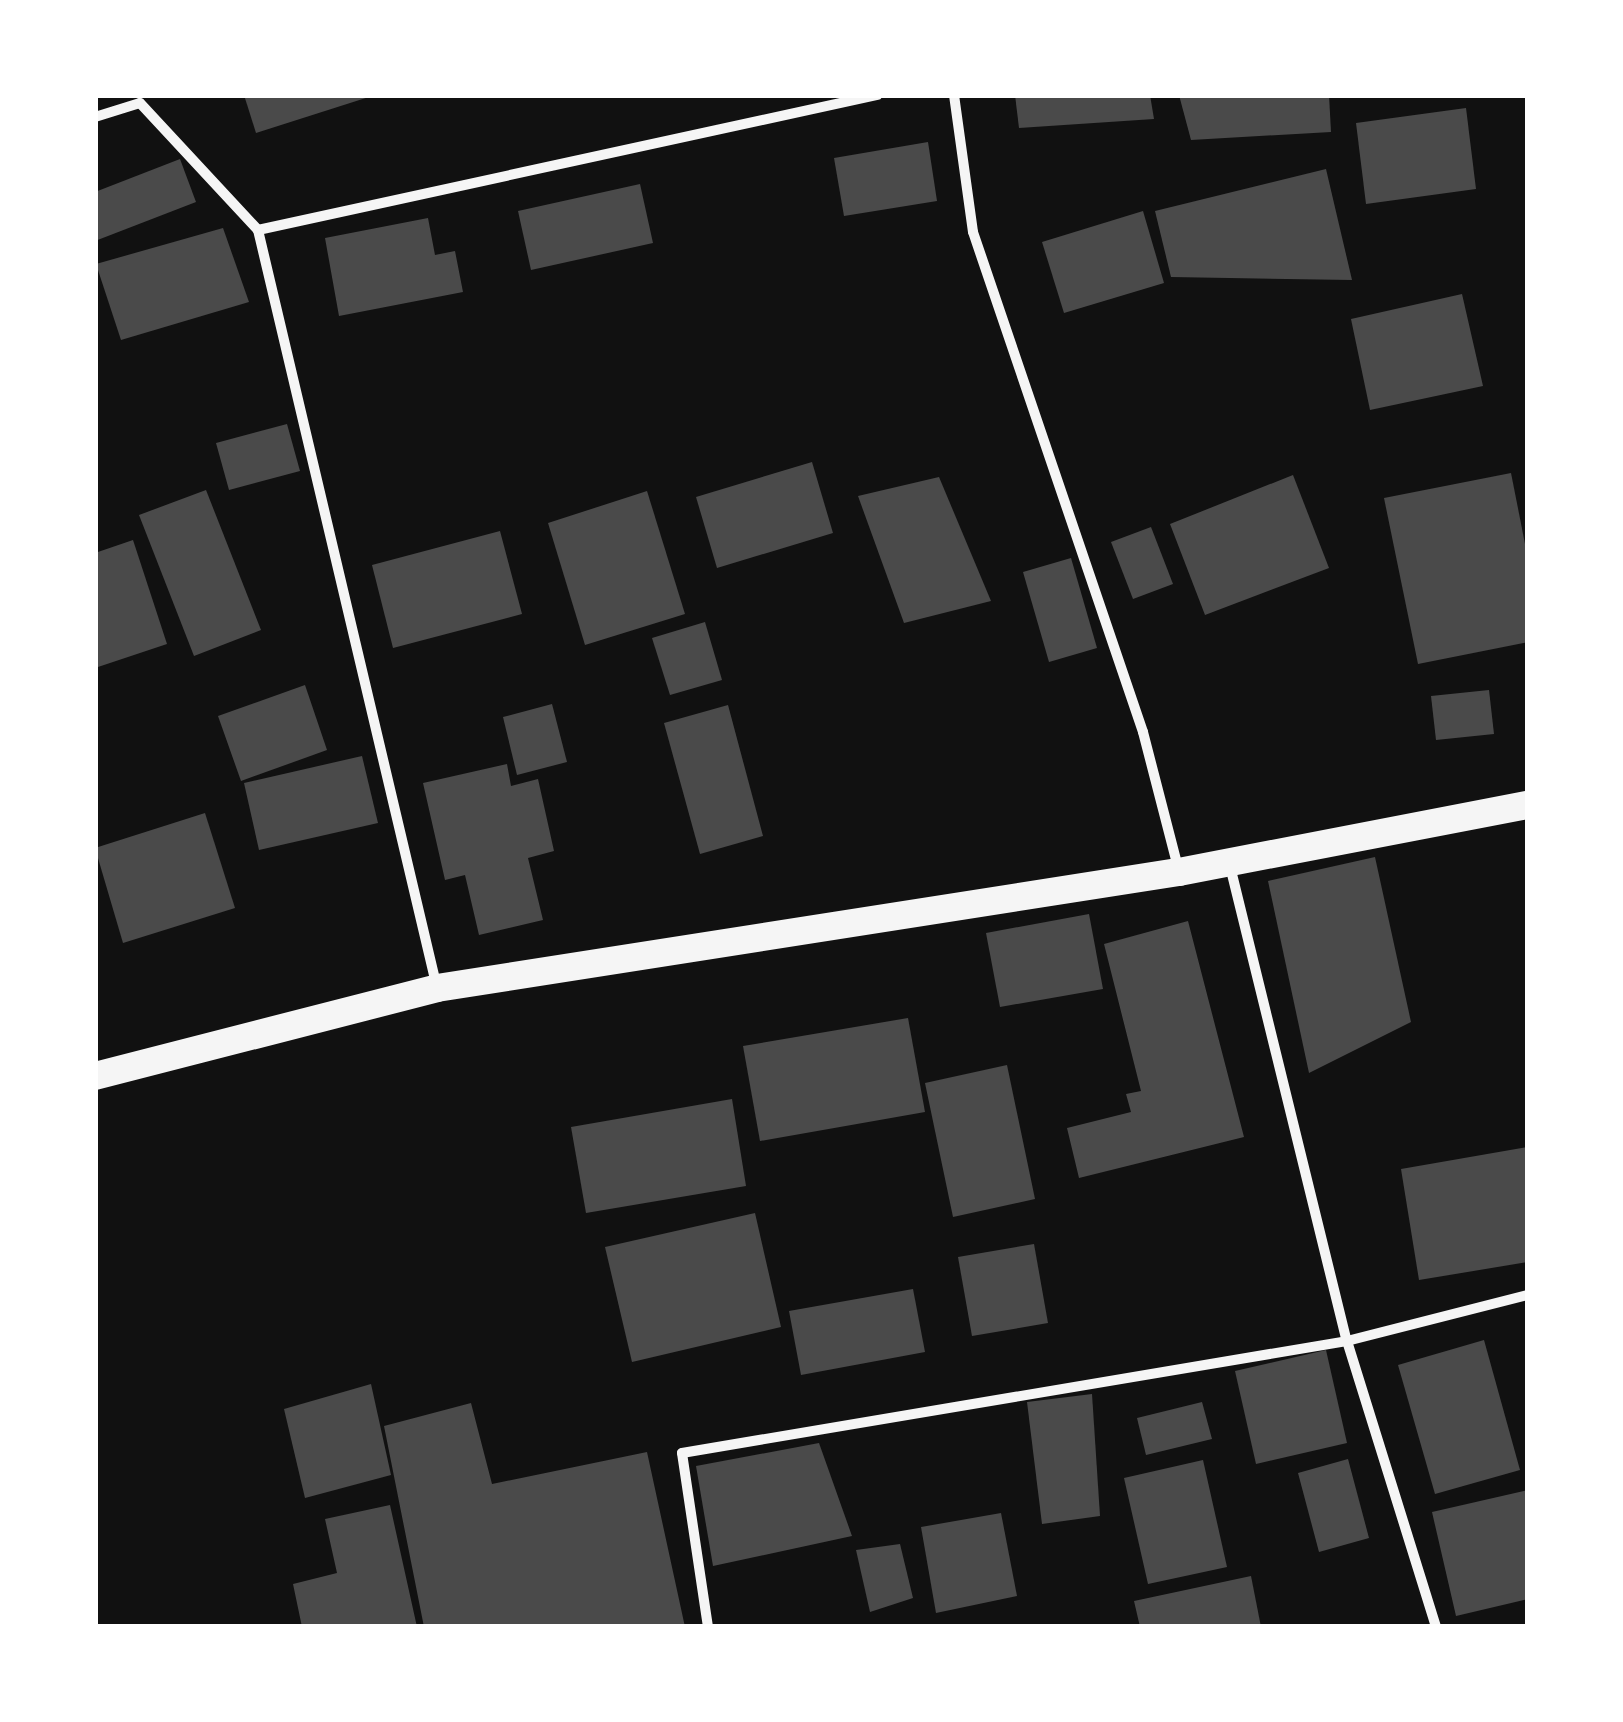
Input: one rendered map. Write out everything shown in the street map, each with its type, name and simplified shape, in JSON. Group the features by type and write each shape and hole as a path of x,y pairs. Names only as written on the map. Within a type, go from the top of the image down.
{"highway":[{"path":"95,1076 437,988 1179,872 1528,806"}],"street":[{"path":"258,230 877,95"},
{"path":"954,95 973,232 1143,732 1179,872"},
{"path":"95,117 139,99 258,230 437,988"},
{"path":"1229,860 1347,1340 1436,1627"},
{"path":"708,1627 682,1452 1347,1340 1528,1295"}],"building":[{"path":"244,95 372,95 372,96 256,133"},
{"path":"1015,95 1150,95 1154,119 1019,128"},
{"path":"1179,95 1329,95 1331,132 1191,140"},
{"path":"1466,108 1476,189 1366,204 1356,123"},
{"path":"928,142 937,201 844,216 834,158"},
{"path":"180,159 196,202 95,241 95,192"},
{"path":"1326,169 1352,280 1171,277 1155,211"},
{"path":"640,184 653,243 531,270 518,211"},
{"path":"1143,211 1164,283 1064,313 1042,242"},
{"path":"428,218 435,255 455,251 463,292 339,316 325,238"},
{"path":"223,228 249,302 121,340 96,264"},
{"path":"1462,294 1483,386 1370,410 1351,319"},
{"path":"287,424 300,471 229,490 216,443"},
{"path":"812,462 833,533 717,568 696,497"},
{"path":"1511,473 1528,559 1528,642 1418,664 1384,498"},
{"path":"1293,475 1329,568 1205,615 1170,524"},
{"path":"939,477 991,601 904,623 858,496"},
{"path":"206,490 261,630 194,656 139,515"},
{"path":"647,491 685,614 585,645 548,523"},
{"path":"1151,527 1173,584 1133,599 1111,542"},
{"path":"500,531 522,614 393,648 372,565"},
{"path":"133,540 167,644 95,668 95,553"},
{"path":"1071,558 1097,648 1049,662 1023,572"},
{"path":"705,622 722,680 670,695 652,638"},
{"path":"305,685 327,750 241,781 218,716"},
{"path":"1489,690 1494,734 1436,740 1431,696"},
{"path":"552,704 567,762 517,775 503,717"},
{"path":"728,705 763,836 700,854 664,723"},
{"path":"362,756 378,823 259,850 244,783"},
{"path":"507,764 511,786 538,779 554,851 528,858 543,920 479,935 465,875 445,880 423,783"},
{"path":"205,813 235,908 123,943 95,848"},
{"path":"1375,857 1411,1022 1309,1073 1268,881"},
{"path":"1089,914 1103,989 1000,1007 986,933"},
{"path":"1188,921 1244,1137 1079,1178 1067,1128 1131,1112 1126,1094 1141,1091 1104,944"},
{"path":"908,1018 925,1112 760,1141 743,1046"},
{"path":"1007,1065 1035,1199 953,1217 925,1083"},
{"path":"732,1099 746,1186 586,1213 571,1127"},
{"path":"1528,1147 1528,1262 1419,1280 1401,1169"},
{"path":"755,1213 781,1327 632,1362 605,1247"},
{"path":"1034,1244 1048,1323 972,1336 958,1257"},
{"path":"913,1289 925,1352 801,1375 789,1311"},
{"path":"1484,1340 1520,1470 1435,1494 1398,1365"},
{"path":"1326,1350 1347,1443 1256,1464 1235,1371"},
{"path":"371,1384 391,1475 305,1498 284,1409"},
{"path":"1092,1394 1100,1516 1042,1524 1027,1402"},
{"path":"1202,1402 1212,1439 1146,1455 1137,1418"},
{"path":"471,1403 492,1484 647,1452 685,1627 424,1627 384,1426"},
{"path":"819,1443 852,1536 713,1566 696,1466"},
{"path":"1348,1459 1369,1538 1319,1552 1298,1473"},
{"path":"1203,1460 1227,1567 1148,1584 1124,1478"},
{"path":"1528,1490 1528,1599 1456,1616 1432,1512"},
{"path":"390,1505 417,1627 302,1627 293,1584 337,1573 325,1519"},
{"path":"1001,1513 1017,1596 936,1613 921,1527"},
{"path":"900,1544 913,1598 870,1612 856,1550"},
{"path":"1251,1576 1261,1627 1140,1627 1134,1601"}]}
